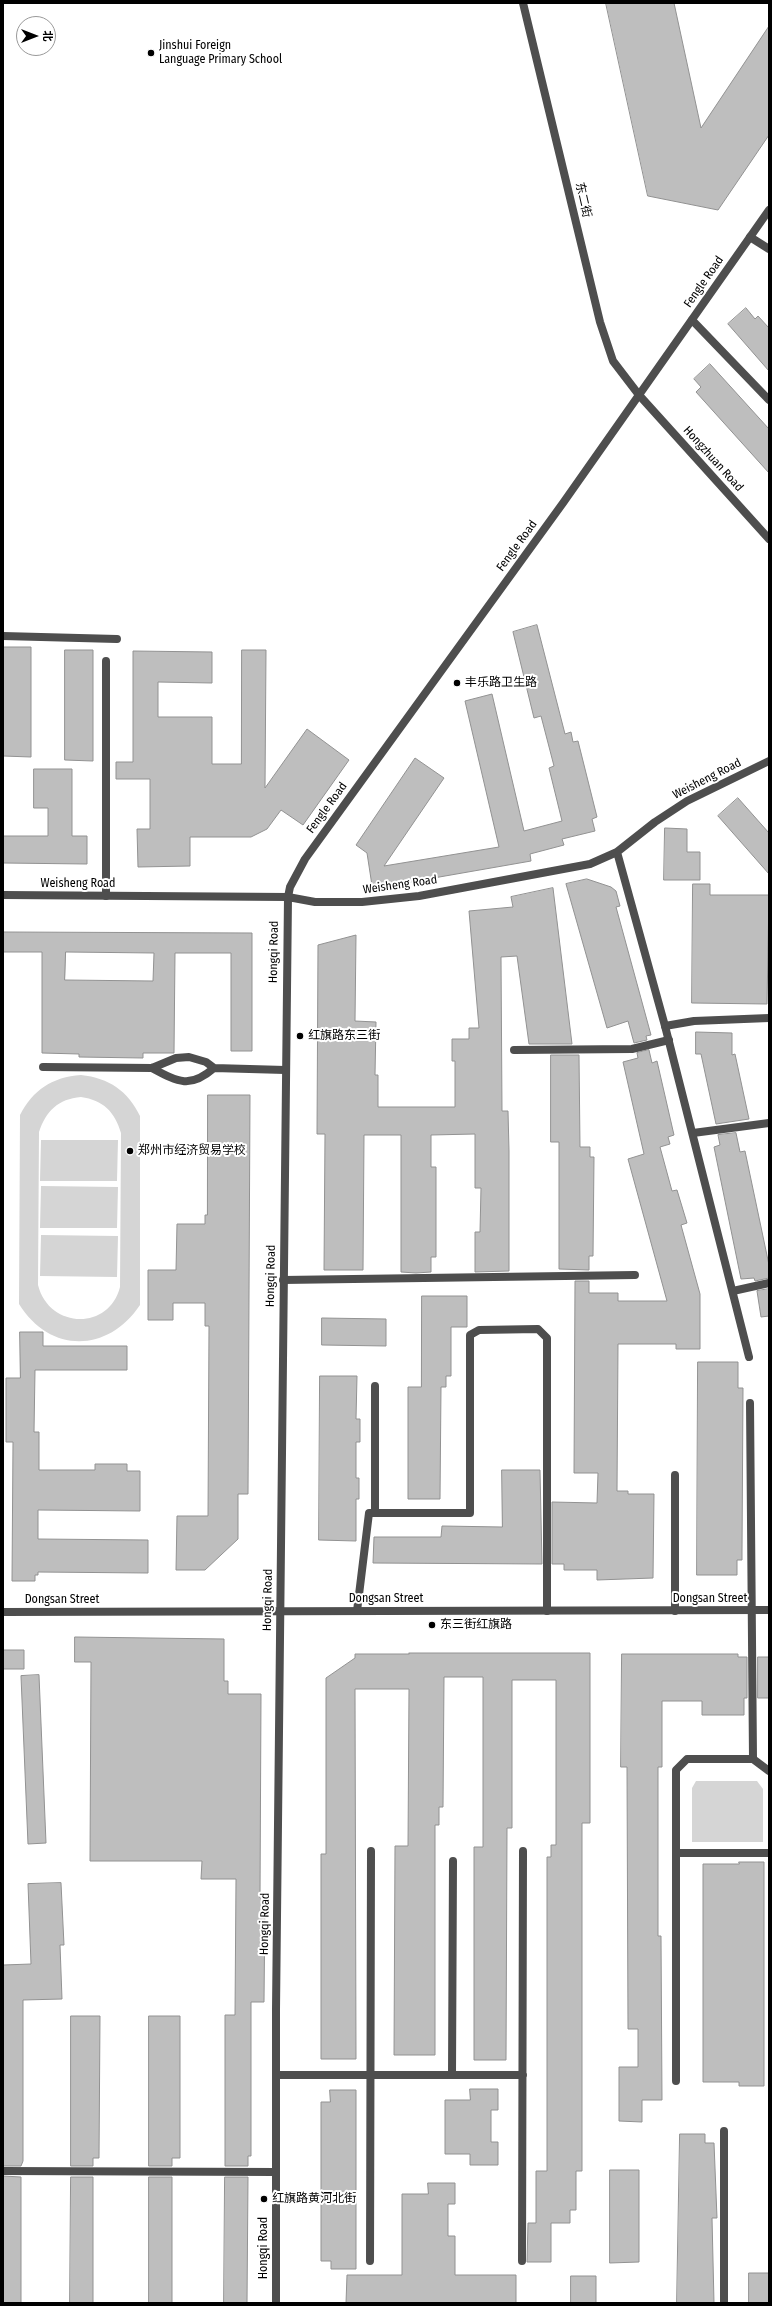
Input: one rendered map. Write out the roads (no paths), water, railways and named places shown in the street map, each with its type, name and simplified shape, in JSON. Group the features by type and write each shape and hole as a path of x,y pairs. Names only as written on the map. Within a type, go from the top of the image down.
{"street":[{"name":"东二街","path":"523,3 600,322 613,361 639,395"},
{"name":"Fengle Road","path":"288,897 290,887 305,859 639,395 769,210"},
{"path":"750,237 769,249"},
{"path":"692,320 769,400"},
{"name":"Hongzhuan Road","path":"639,395 769,539"},
{"path":"3,636 117,639"},
{"path":"106,661 106,896"},
{"name":"Weisheng Road","path":"3,895 288,897 315,902 344,903 419,896 590,864 617,852 655,822 686,801 769,761"},
{"path":"617,852 669,1040 750,1357"},
{"name":"Hongqi Road","path":"276,2303 276,2075 285,1070 288,897"},
{"path":"665,1026 694,1021 769,1018"},
{"path":"514,1050 632,1049 669,1040"},
{"path":"43,1067 152,1068 176,1058 189,1057 206,1062 214,1068 285,1070"},
{"path":"152,1068 170,1078 187,1082 195,1082 204,1078 214,1068"},
{"path":"693,1133 769,1123"},
{"path":"283,1280 635,1275"},
{"path":"733,1291 769,1283"},
{"path":"357,1611 369,1513 470,1513 470,1335 479,1330 538,1329 547,1338 547,1611"},
{"path":"375,1386 375,1513"},
{"path":"750,1403 754,1610 754,1759"},
{"path":"675,1475 675,1611"},
{"name":"Dongsan Street","path":"3,1612 769,1610"},
{"path":"676,2081 676,1770 687,1759 754,1759 769,1771"},
{"path":"370,2261 371,1851"},
{"path":"522,2261 523,1851"},
{"path":"676,1853 769,1853"},
{"path":"452,2075 453,1861"},
{"path":"276,2075 523,2075"},
{"path":"724,2131 724,2303"},
{"path":"3,2171 276,2172"}],"place":[{"name":"Jinshui Foreign Language Primary School","path":"151,53"},
{"name":"丰乐路卫生路","path":"457,683"},
{"name":"红旗路东三街","path":"300,1036"},
{"name":"郑州市经济贸易学校","path":"130,1151"},
{"name":"东三街红旗路","path":"432,1625"},
{"name":"红旗路黄河北街","path":"264,2199"}]}
